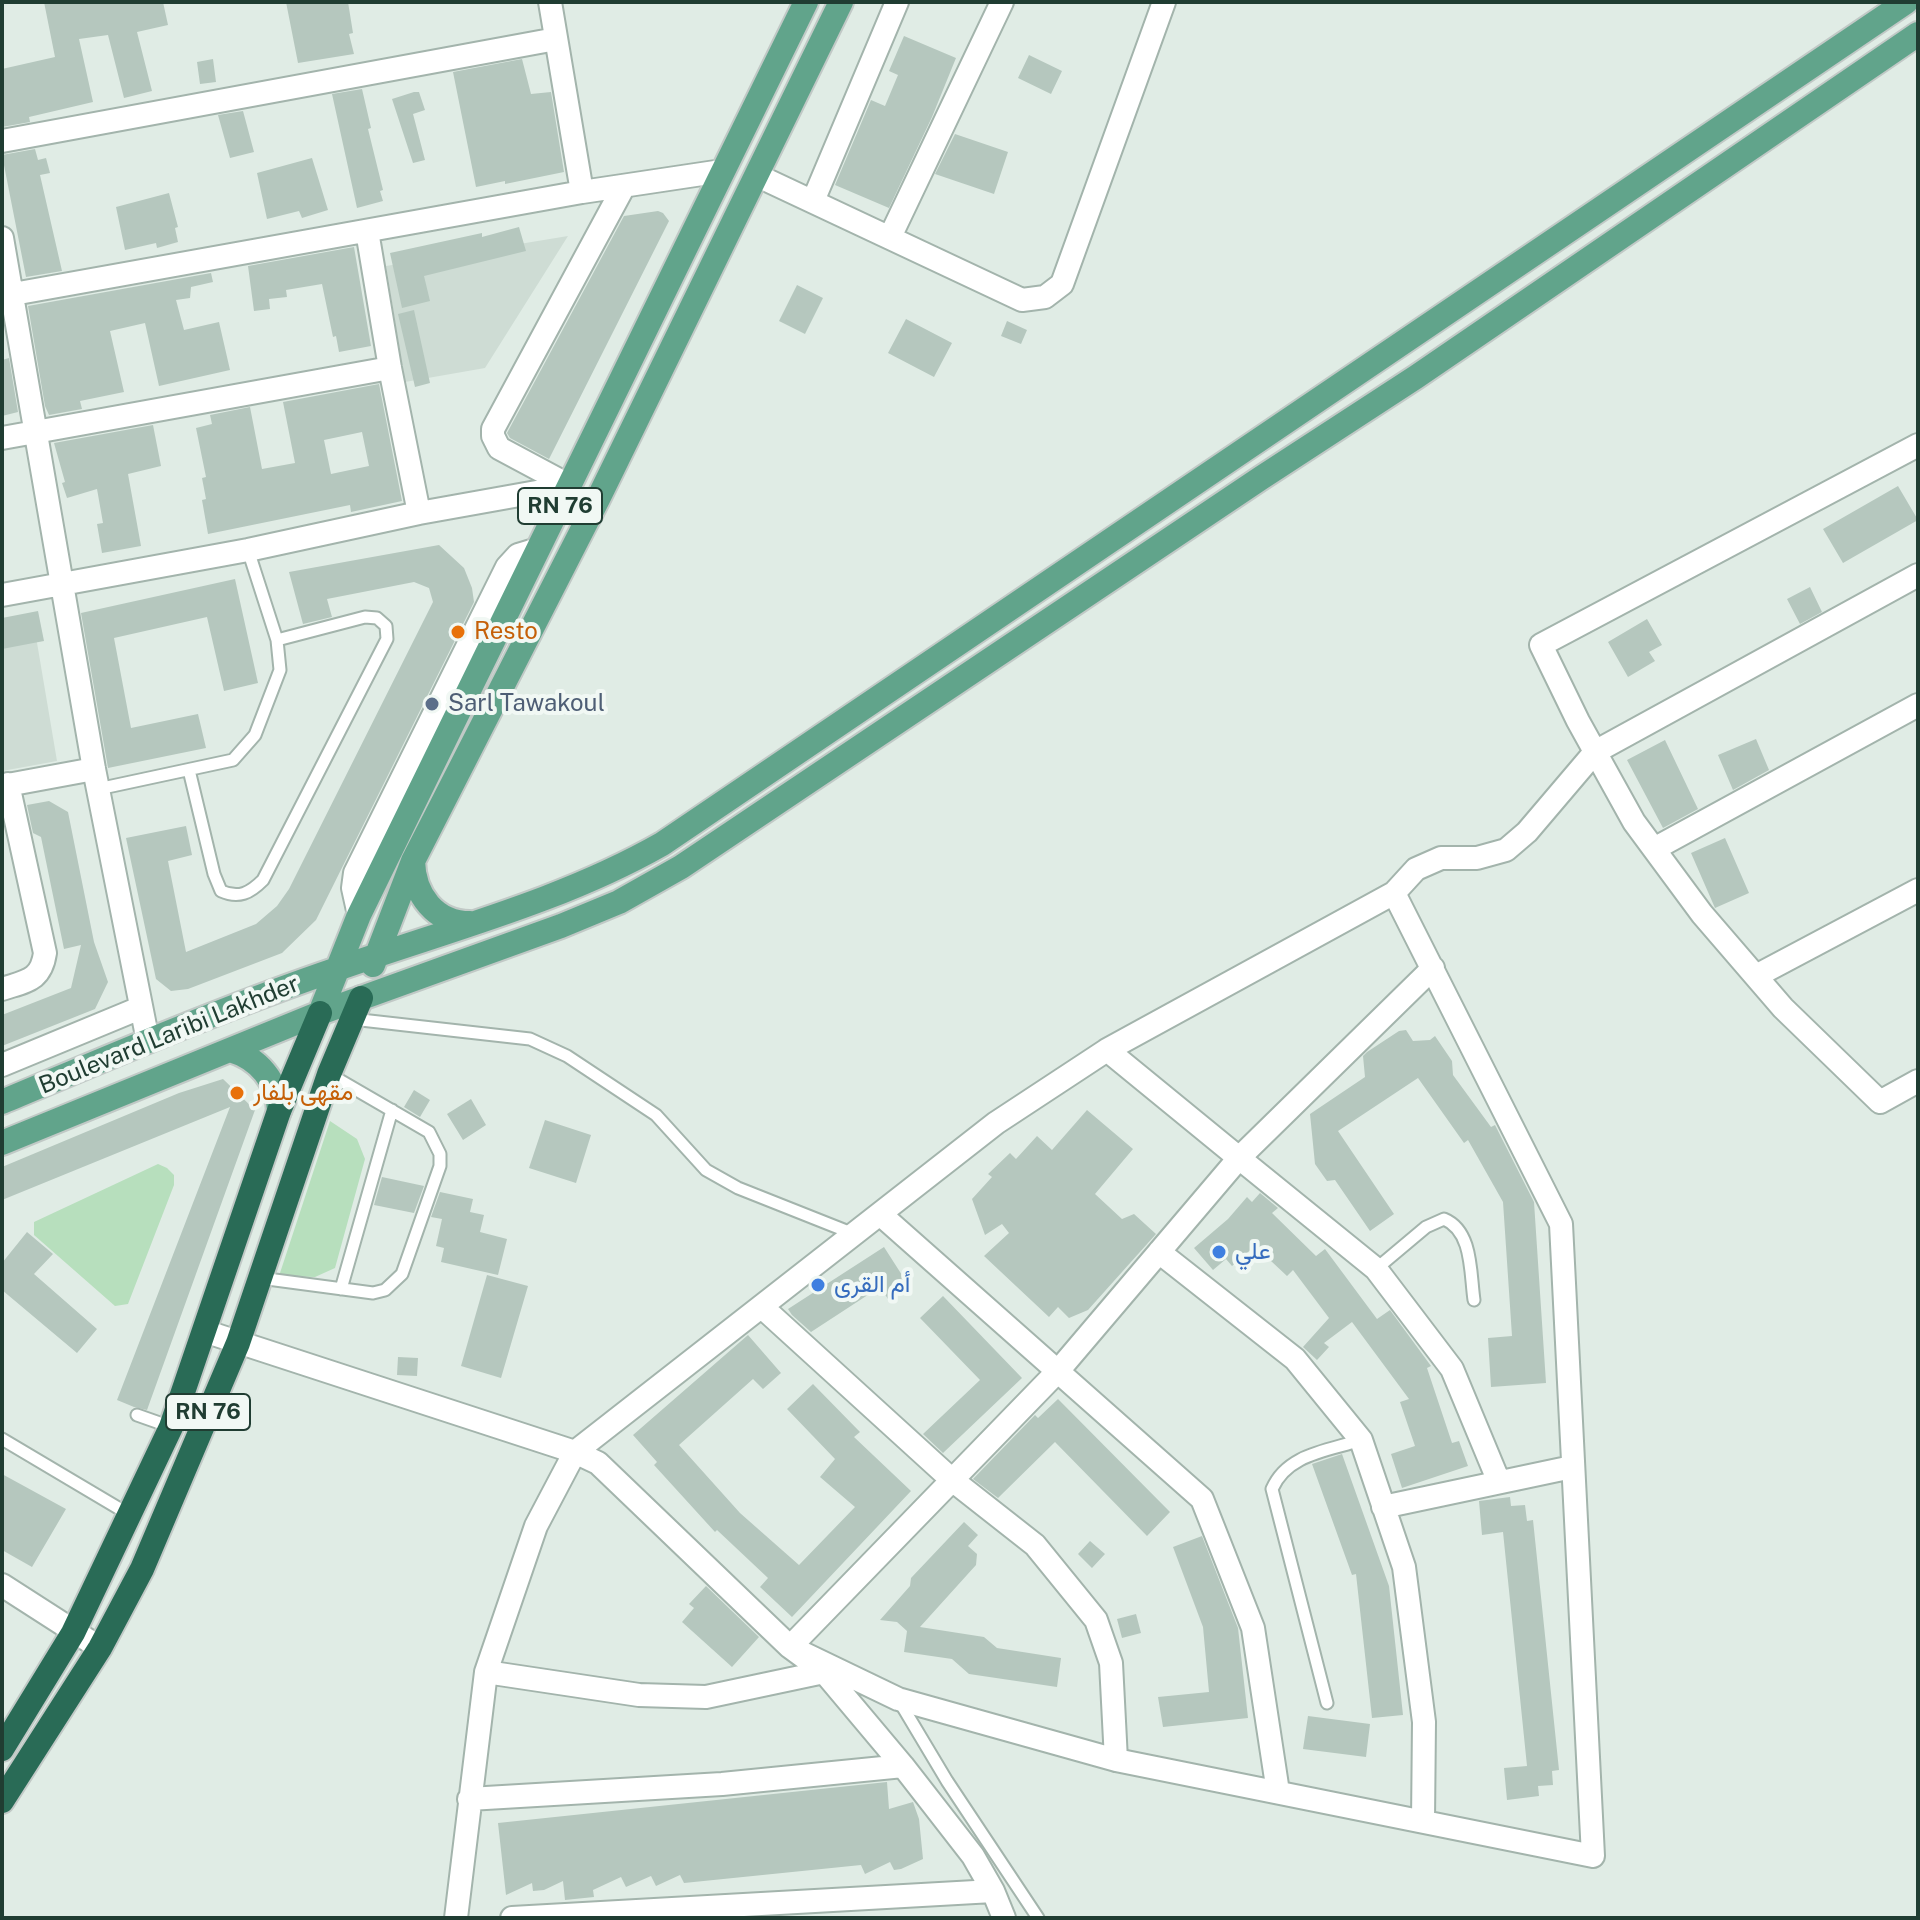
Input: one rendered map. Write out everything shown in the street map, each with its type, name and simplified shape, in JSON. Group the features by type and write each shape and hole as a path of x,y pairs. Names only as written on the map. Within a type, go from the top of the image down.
{"highway":[{"name":"RN 76","path":"2,1801 100,1648 142,1569 238,1343 329,1074 357,1008"},
{"name":"RN 76","path":"2,1749 73,1633 171,1427 279,1111 320,1013"},
{"path":"226,1269 260,1278"}],"main road":[{"name":"RN 76","path":"320,1013 359,915 806,2"},
{"name":"RN 76","path":"357,1008 413,861 598,499 841,2"},
{"name":"Boulevard Laribi Lakhder","path":"2,1102 148,1041 337,969 574,887 622,867 662,844 1906,2"},
{"name":"Boulevard Laribi Lakhder","path":"2,1143 320,1013 357,1008 590,914 619,902 681,867 1416,377 1918,34"},
{"path":"724,167 756,175"},
{"path":"570,486 598,499"},
{"path":"413,861 418,885 432,910 448,920 470,923"},
{"path":"230,1050 246,1056 268,1075 276,1091 279,1111"}],"street":[{"path":"550,2 582,192"},
{"path":"813,201 897,2"},
{"path":"890,237 1002,2"},
{"path":"756,175 1022,300 1045,297 1062,284 1164,2"},
{"path":"2,141 556,39"},
{"path":"6,295 724,167"},
{"path":"570,486 499,448 493,429 624,186"},
{"path":"367,231 419,513"},
{"path":"2,238 6,295 35,432 96,779 148,1041"},
{"path":"2,438 390,368"},
{"path":"1918,445 1541,645 1634,822 1702,914 1783,1008 1880,1102 1918,1081"},
{"path":"2,595 570,486"},
{"path":"456,1918 486,1672 536,1526 575,1452 996,1123 1107,1050 1394,893 1416,869 1441,858 1477,858 1506,850 1527,832 1595,752 1918,575"},
{"path":"1654,849 1918,705"},
{"path":"2,989 33,979 43,967 45,953 5,785 96,779"},
{"path":"1756,976 1918,890"},
{"path":"790,1647 898,1699 1116,1760 1593,1856 1561,1224 1394,893"},
{"path":"790,1647 1058,1371 1239,1158 1433,968"},
{"path":"2,1065 140,1008"},
{"path":"1107,1050 1376,1269 1452,1369 1499,1482"},
{"path":"880,1214 1202,1499 1253,1628 1278,1792"},
{"path":"1159,1252 1295,1359 1361,1440 1404,1567 1424,1722 1423,1821"},
{"path":"762,1307 951,1479 1035,1545 1096,1620 1111,1663 1116,1760"},
{"path":"204,1331 575,1452 598,1463 790,1647 824,1672 973,1856 1004,1918"},
{"path":"1383,1507 1572,1467"},
{"path":"4,1592 100,1648"},
{"path":"486,1672 639,1695 706,1697 824,1672"},
{"path":"469,1799 722,1784 903,1766"},
{"path":"512,1918 993,1891"}],"lane":[{"path":"96,779 189,770 233,760 255,735 280,670 277,640 248,550"},
{"path":"189,770 214,874 221,891 233,896 251,892 263,880 387,639 386,626 377,618 365,617 277,640"},
{"path":"357,1008 530,1039 567,1056 656,1115 706,1170 738,1188 855,1234"},
{"path":"260,1278 373,1293 385,1290 402,1274 440,1166 440,1154 429,1132 329,1074"},
{"path":"341,1289 392,1110"},
{"path":"1376,1269 1426,1227 1444,1219 1455,1224 1464,1234 1474,1300"},
{"path":"137,1415 171,1427"},
{"path":"2,1439 131,1515"},
{"path":"1327,1703 1272,1489 1278,1474 1291,1462 1361,1440"},
{"path":"898,1699 947,1781 1038,1918"}],"shaded area":[{"path":"568,236 485,368 405,382 386,266"},
{"path":"34,625 57,761 2,771 2,630"}],"green space":[{"path":"330,1121 357,1139 365,1159 335,1268 315,1277 279,1276"},
{"path":"158,1164 174,1175 174,1185 128,1304 115,1306 34,1235 34,1222"}],"building":[{"path":"44,2 163,2 168,25 137,32 152,91 124,98 108,35 79,39 93,102 29,117 30,122 2,127 2,69 55,57"},
{"path":"286,2 348,2 353,33 349,34 354,54 298,63"},
{"path":"904,36 956,58 889,208 835,185 871,100 885,106 898,75 889,71"},
{"path":"1029,55 1062,71 1051,94 1018,78"},
{"path":"213,59 216,82 200,84 197,62"},
{"path":"522,59 531,94 551,92 564,172 476,187 453,72"},
{"path":"362,89 383,201 357,208 332,94"},
{"path":"419,92 425,110 413,114 425,160 413,163 392,99"},
{"path":"243,111 254,152 230,158 218,115"},
{"path":"955,134 1008,152 994,194 935,174"},
{"path":"35,149 38,160 46,158 50,173 40,175 62,271 26,277 2,155"},
{"path":"312,158 328,210 302,218 299,211 267,219 257,173"},
{"path":"169,193 178,227 175,228 178,242 157,248 156,243 125,250 116,207"},
{"path":"658,211 669,221 549,459 510,438 507,433 624,216"},
{"path":"519,227 526,251 424,276 430,301 402,308 390,253 482,233 482,237"},
{"path":"354,247 371,346 339,352 322,284 286,290 287,297 269,299 270,309 254,311 248,266"},
{"path":"211,273 213,282 191,287 190,298 176,300 184,330 219,322 230,370 159,386 145,323 110,331 124,392 80,401 82,409 49,415 28,306"},
{"path":"797,285 823,298 805,334 779,321"},
{"path":"414,310 430,383 415,387 398,314"},
{"path":"906,319 952,343 934,377 888,353"},
{"path":"1007,321 1027,330 1021,344 1001,336"},
{"path":"9,358 18,412 2,416 2,360"},
{"path":"379,384 402,501 351,512 350,505 208,534 202,500 206,499 202,478 206,477 196,428 212,424 210,415 250,407 262,469 295,463 283,402","holes":["362,432 369,466 331,474 324,440"]},
{"path":"153,425 161,466 128,474 141,546 102,553 97,524 103,523 97,489 67,498 54,443"},
{"path":"1898,486 1918,520 1843,563 1823,529"},
{"path":"439,545 464,568 474,602 316,920 282,953 188,989 171,991 156,979 126,838 186,826 192,855 168,861 186,952 256,924 277,906 289,889 433,602 429,588 414,582 327,599 332,617 303,624 289,572"},
{"path":"235,579 258,683 224,691 207,617 114,638 131,728 198,714 206,748 108,768 81,613"},
{"path":"1810,587 1822,612 1800,624 1787,599"},
{"path":"38,611 44,641 2,649 2,618"},
{"path":"1647,619 1662,645 1649,652 1655,661 1628,677 1608,642"},
{"path":"1756,739 1769,770 1733,790 1718,755"},
{"path":"1665,740 1698,809 1663,828 1627,760"},
{"path":"49,801 68,812 94,942 108,982 95,1009 2,1046 2,1015 71,988 81,945 64,949 41,837 33,833 27,805"},
{"path":"1725,838 1749,893 1715,908 1691,853"},
{"path":"1406,1030 1413,1041 1430,1040 1435,1036 1452,1061 1453,1075 1491,1127 1495,1125 1534,1202 1546,1383 1491,1387 1488,1338 1512,1336 1503,1202 1468,1140 1464,1143 1418,1078 1338,1131 1394,1214 1370,1231 1335,1180 1327,1181 1315,1164 1310,1114 1365,1077 1363,1056 1367,1052 1399,1031"},
{"path":"223,1079 255,1110 147,1410 134,1407 117,1400 230,1107 2,1200 2,1167 179,1093"},
{"path":"414,1090 430,1100 420,1117 404,1107"},
{"path":"471,1099 486,1125 463,1140 447,1114"},
{"path":"1087,1110 1133,1149 1095,1194 1122,1219 1134,1214 1156,1234 1088,1310 1069,1318 1058,1307 1049,1317 984,1256 1009,1233 1002,1224 985,1235 972,1199 992,1177 988,1174 1010,1153 1016,1159 1037,1136 1052,1150"},
{"path":"545,1120 591,1135 576,1183 529,1168"},
{"path":"382,1177 424,1186 414,1213 374,1205"},
{"path":"440,1192 473,1199 470,1212 484,1215 480,1232 507,1239 498,1275 441,1262 444,1248 436,1246 442,1219 431,1217"},
{"path":"1260,1193 1278,1208 1272,1213 1316,1256 1325,1249 1377,1319 1390,1310 1431,1366 1427,1368 1452,1443 1459,1441 1468,1466 1402,1488 1391,1454 1415,1446 1400,1402 1409,1399 1352,1322 1324,1343 1329,1347 1317,1360 1303,1347 1329,1318 1293,1270 1287,1276 1255,1246 1232,1266 1226,1259 1213,1270 1194,1248 1228,1219 1247,1197 1252,1202"},
{"path":"27,1232 53,1254 34,1274 97,1329 77,1353 2,1290 2,1263"},
{"path":"884,1247 909,1286 888,1299 880,1287 811,1332 792,1315 788,1309"},
{"path":"487,1275 528,1286 501,1378 461,1366"},
{"path":"943,1296 1022,1378 943,1453 923,1434 980,1380 920,1318"},
{"path":"748,1335 781,1373 763,1389 753,1379 679,1445 740,1513 799,1565 855,1507 820,1477 835,1459 787,1409 813,1384 860,1432 854,1437 911,1491 792,1617 760,1587 768,1578 717,1530 715,1532 654,1465 657,1462 633,1435"},
{"path":"398,1357 418,1358 417,1376 397,1375"},
{"path":"1058,1399 1170,1512 1147,1536 1055,1442 998,1498 973,1479 1035,1415 1038,1418"},
{"path":"1342,1454 1389,1586 1403,1715 1372,1718 1356,1574 1352,1575 1312,1464"},
{"path":"2,1474 66,1509 32,1567 2,1550"},
{"path":"1510,1497 1511,1506 1525,1505 1527,1521 1533,1520 1559,1770 1552,1771 1553,1785 1538,1786 1539,1796 1507,1800 1504,1768 1527,1766 1503,1532 1482,1535 1479,1501"},
{"path":"964,1522 978,1535 968,1546 977,1554 976,1565 920,1627 984,1637 997,1648 1061,1658 1057,1687 969,1674 952,1659 904,1652 907,1631 897,1622 880,1620 910,1586 911,1578"},
{"path":"1202,1536 1238,1628 1248,1718 1163,1727 1158,1697 1209,1692 1203,1627 1173,1547"},
{"path":"1090,1541 1105,1554 1092,1568 1078,1554"},
{"path":"706,1586 759,1637 732,1667 682,1622 694,1608 689,1604"},
{"path":"1136,1614 1141,1633 1122,1638 1117,1619"},
{"path":"1308,1716 1370,1724 1366,1757 1303,1749"},
{"path":"887,1782 889,1809 913,1802 919,1819 923,1859 901,1869 894,1870 890,1862 865,1874 861,1865 684,1883 680,1875 656,1886 651,1876 626,1887 621,1877 593,1890 594,1897 565,1900 563,1881 544,1890 533,1891 532,1883 506,1895 498,1823"}],"place":[{"name":"Resto","path":"458,632"},
{"name":"Sarl Tawakoul","path":"432,704"},
{"name":"مقهى بلفار","path":"237,1093"},
{"name":"علي","path":"1219,1252"},
{"name":"أم القرى","path":"818,1285"}]}
